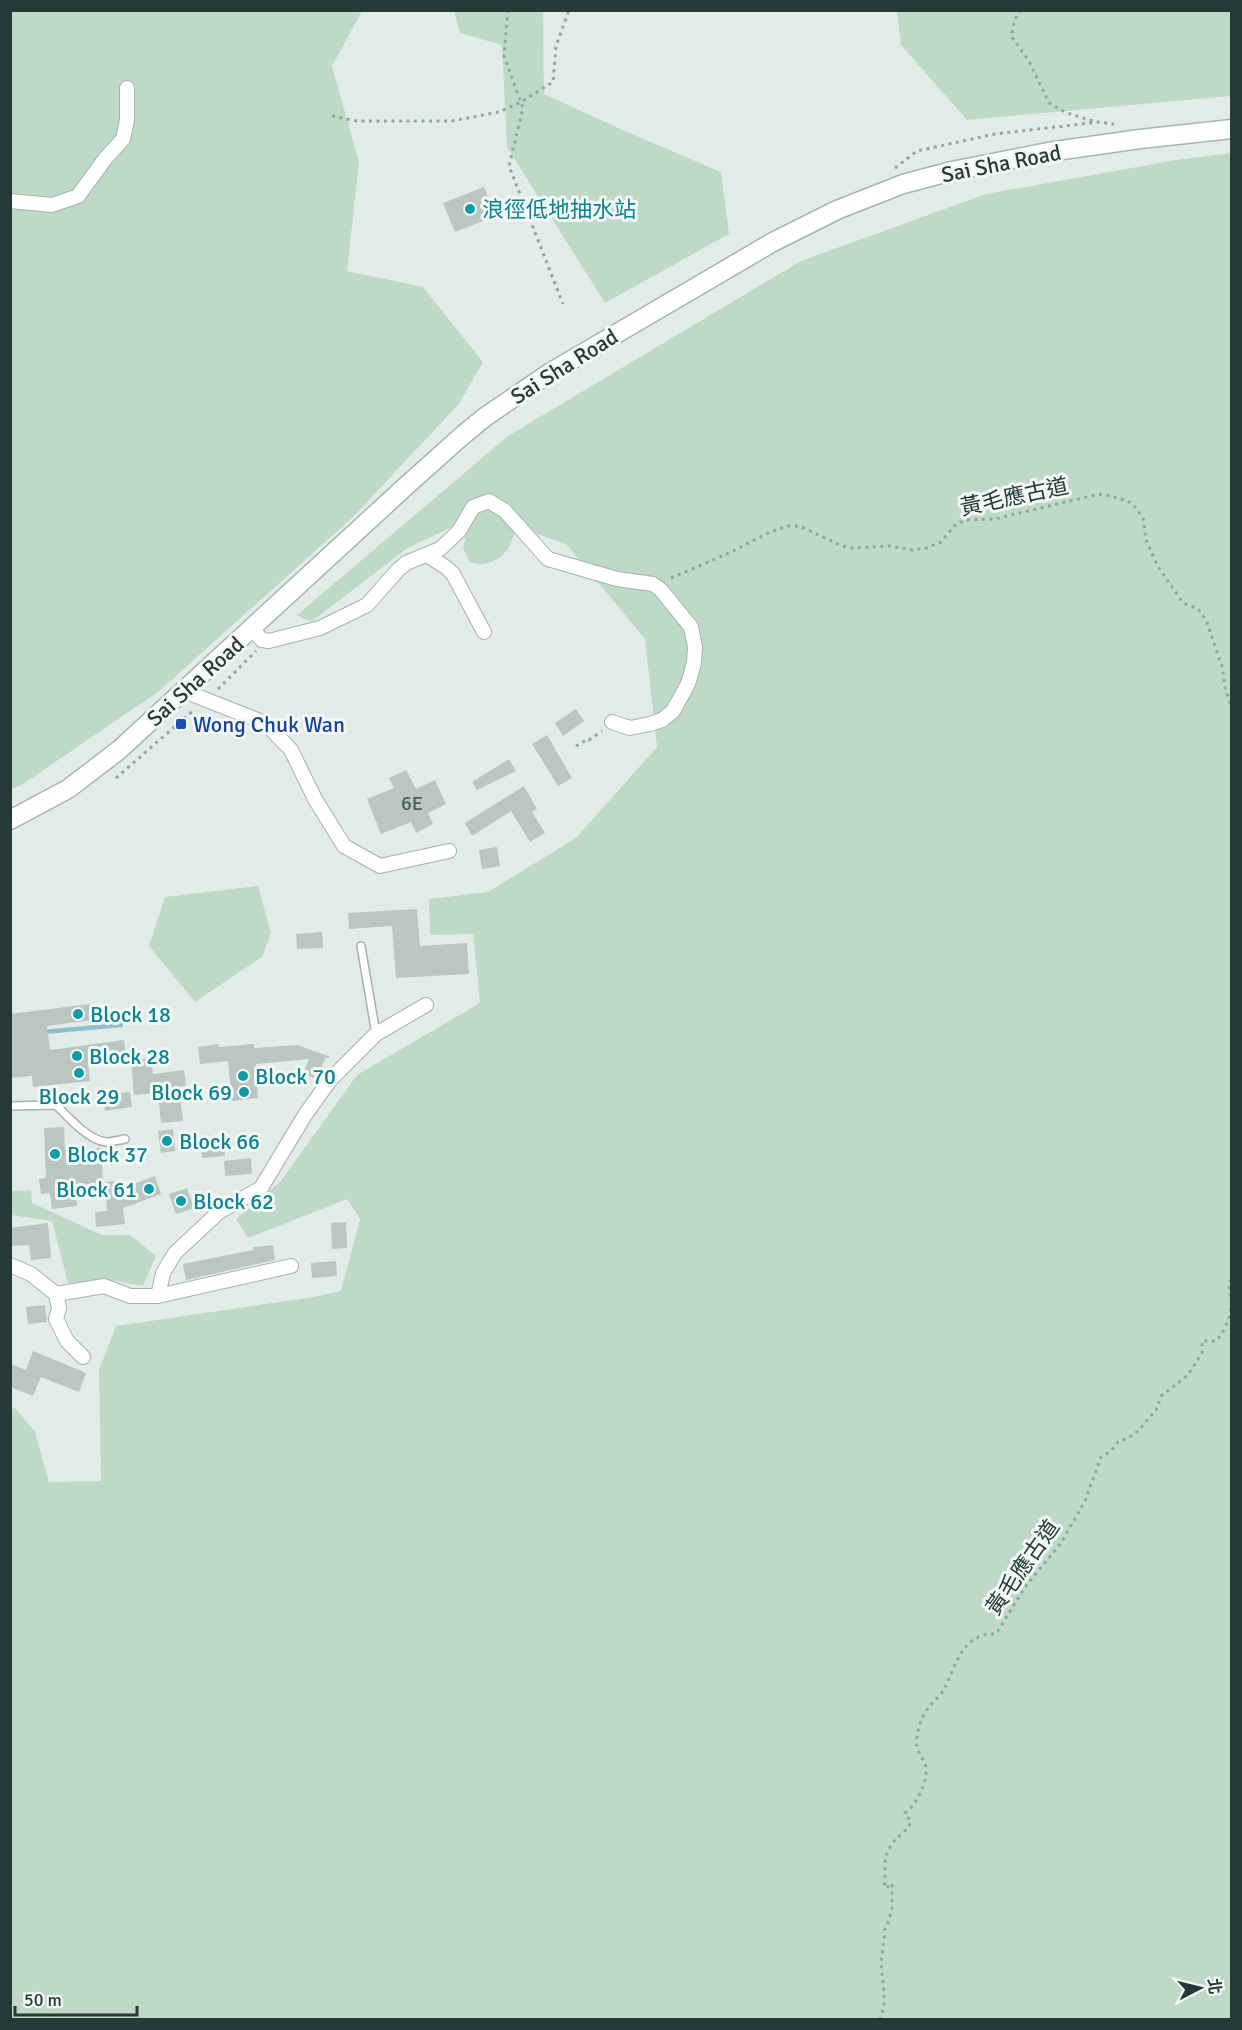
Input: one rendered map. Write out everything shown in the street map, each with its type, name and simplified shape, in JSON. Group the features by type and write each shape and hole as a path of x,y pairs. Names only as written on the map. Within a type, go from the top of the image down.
{"main road":[{"name":"Sai Sha Road","path":"10,820 84,779 119,750 463,435 505,402 551,372 773,242 837,210 903,184 952,171 1048,152 1232,129"}],"street":[{"path":"10,201 52,205 78,196 105,159 123,140 127,120 127,88"},
{"path":"252,629 266,642 284,639 320,628 362,608 406,563 438,550 452,540 473,507 489,501 505,511 548,559 617,579 656,586 662,590 691,627 695,647 694,663 691,677 676,706 662,720 650,724 630,728 612,722"},
{"path":"427,555 447,567 453,574 484,632"},
{"path":"184,691 265,723 291,750 315,799 344,846 380,866 449,851"},
{"path":"158,1296 163,1273 175,1253 219,1212 261,1188 305,1115 330,1080 376,1034 426,1005"},
{"path":"10,1265 31,1274 56,1294 59,1308 56,1319 67,1341 83,1357"},
{"path":"56,1294 104,1286 130,1296 158,1296 291,1266"}],"lane":[{"path":"548,559 560,573"},
{"path":"361,946 376,1034"},
{"path":"10,1106 56,1105 77,1126 94,1138 105,1142 125,1139"}],"path":[{"path":"508,10 504,56 523,108 509,166 563,304"},
{"path":"332,116 357,121 452,121 499,112 521,102 553,82 556,46 569,10"},
{"path":"1021,10 1015,19 1011,36 1029,61 1049,103 1067,113 1098,122"},
{"name":"黃毛應古道","path":"656,586 788,526 804,528 842,546 853,548 890,546 912,550 927,548 941,542 956,524 966,520 994,519 1092,496 1118,497 1128,501 1143,518 1150,552 1165,578 1183,603 1198,609 1206,620 1232,709"},
{"path":"116,778 206,700 266,642"},
{"path":"576,747 600,733"},
{"name":"黃毛應古道","path":"880,2019 884,2006 881,1964 884,1934 891,1908 892,1885 888,1884 888,1887 884,1887 886,1881 884,1866 886,1855 894,1841 911,1822 905,1813 912,1808 918,1798 926,1774 926,1767 916,1743 919,1726 943,1691 958,1655 971,1642 998,1631 1025,1587 1061,1543 1085,1501 1101,1457 1111,1451 1118,1442 1137,1432 1156,1410 1161,1396 1188,1375 1202,1353 1202,1341 1216,1341 1223,1334 1231,1307 1228,1285 1232,1277"}],"green space":[{"path":"10,11 362,11 332,66 359,162 347,271 423,287 483,362 458,405 352,518 158,692 20,786 11,789"},
{"path":"454,11 543,11 544,94 721,172 729,234 605,303 507,147 502,45 460,33"},
{"path":"897,11 1231,11 1231,96 967,120 901,45"},
{"path":"1231,153 1231,2019 11,2020 11,1409 15,1408 35,1432 49,1482 101,1481 99,1370 116,1326 341,1291 360,1219 347,1199 248,1238 236,1219 280,1182 357,1075 480,1003 473,934 430,935 429,899 488,892 576,838 657,747 645,639 566,544 517,527 509,547 500,557 486,564 470,562 463,548 470,518 406,549 311,622 297,615 508,436 801,261 986,194 1176,160"},
{"path":"258,886 271,933 262,957 195,1002 149,946 165,897"},
{"path":"31,1190 32,1203 102,1235 130,1235 156,1256 143,1286 110,1280 68,1283 52,1221 11,1215 11,1191"}],"building":[{"name":"浪徑低地抽水站","path":"484,187 496,216 455,232 443,203"},
{"path":"576,709 584,721 563,736 555,723"},
{"path":"547,735 572,778 558,786 532,744"},
{"path":"509,759 516,771 477,790 472,782"},
{"path":"406,770 416,789 435,780 446,804 428,813 433,824 416,833 411,822 381,834 367,799 394,788 389,778"},
{"path":"524,786 537,809 532,812 545,833 530,842 511,811 472,836 465,823"},
{"path":"497,847 500,866 482,869 479,850"},
{"path":"417,909 420,946 467,943 469,974 396,978 392,926 349,929 348,913"},
{"path":"322,932 323,948 297,949 296,934"},
{"path":"90,1004 92,1020 47,1026 50,1050 124,1040 126,1056 88,1061 90,1081 33,1087 32,1076 10,1078 10,1014"},
{"path":"218,1044 219,1047 254,1044 254,1048 297,1045 331,1057 325,1058 317,1079 303,1074 309,1059 256,1064 258,1098 232,1101 228,1061 200,1064 198,1047"},
{"path":"151,1058 153,1074 184,1070 186,1086 179,1087 183,1121 161,1123 158,1093 134,1095 131,1060"},
{"path":"130,1092 132,1107 105,1111 103,1095"},
{"path":"64,1127 65,1150 101,1148 103,1183 75,1185 77,1206 52,1209 50,1193 41,1194 39,1179 46,1178 44,1128"},
{"name":"Block 66","path":"173,1129 175,1151 161,1153 158,1131"},
{"path":"224,1139 225,1156 202,1158 201,1140"},
{"path":"251,1158 252,1174 225,1176 224,1161"},
{"path":"155,1176 161,1194 123,1208 125,1224 96,1227 95,1212 107,1211 105,1182 120,1181 121,1189"},
{"name":"Block 62","path":"187,1188 194,1208 176,1214 169,1194"},
{"path":"346,1222 347,1248 332,1249 331,1223"},
{"path":"48,1223 51,1258 31,1260 29,1245 10,1246 10,1228"},
{"path":"273,1245 275,1260 186,1280 183,1264 253,1250 253,1247"},
{"path":"336,1261 337,1276 312,1278 311,1263"},
{"path":"45,1305 47,1322 28,1324 26,1307"},
{"path":"33,1351 86,1373 79,1392 41,1377 33,1396 10,1387 10,1364 26,1370"}],"waterway":[{"path":"43,1032 121,1025"}],"place":[{"name":"浪徑低地抽水站","path":"470,209"},
{"name":"Wong Chuk Wan","path":"181,724"},
{"name":"Block 18","path":"78,1014"},
{"name":"Block 28","path":"77,1056"},
{"name":"Block 29","path":"79,1073"},
{"name":"Block 70","path":"243,1076"},
{"name":"Block 69","path":"244,1092"},
{"name":"Block 66","path":"167,1141"},
{"name":"Block 37","path":"55,1154"},
{"name":"Block 61","path":"149,1189"},
{"name":"Block 62","path":"181,1201"}]}
